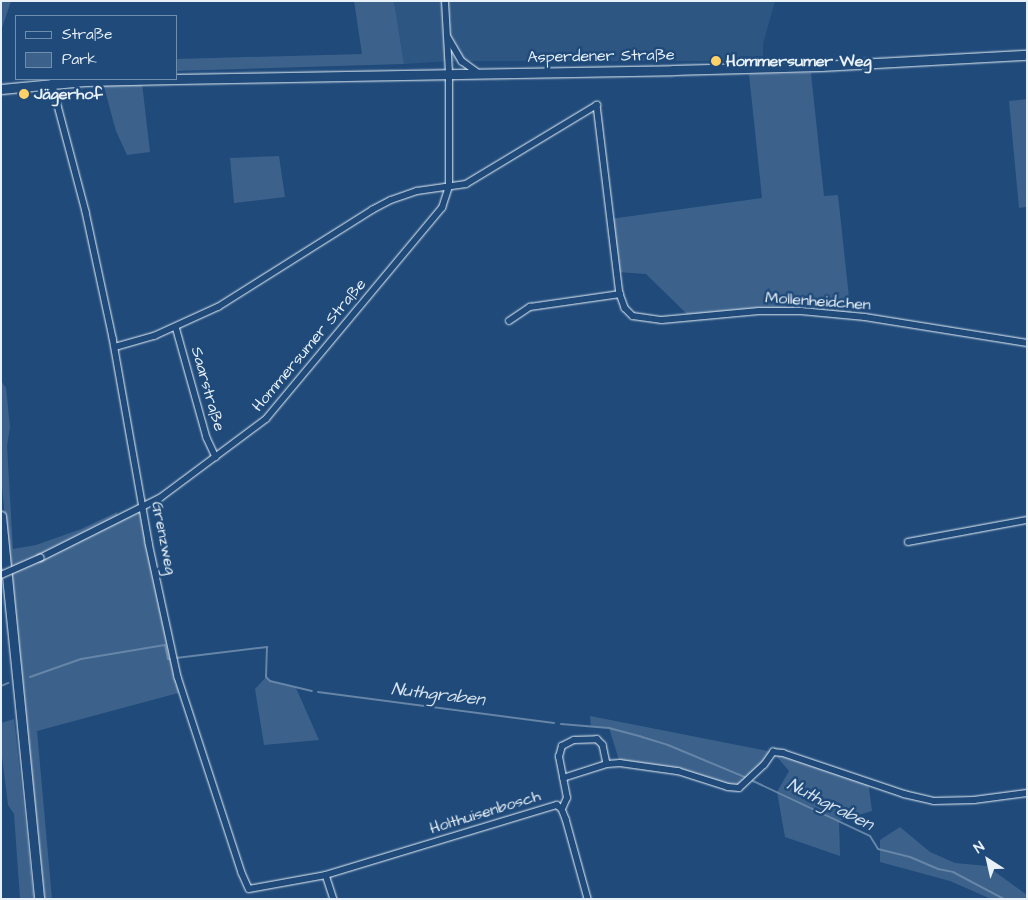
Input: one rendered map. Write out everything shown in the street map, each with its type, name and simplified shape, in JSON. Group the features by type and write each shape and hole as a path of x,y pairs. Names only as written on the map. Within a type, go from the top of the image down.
{"main road":[{"name":"Asperdener Straße","path":"178,79 821,66 1027,55"},
{"name":"Asperdener Straße","path":"1,89 52,83 145,80"},
{"path":"1,516 39,899"}],"street":[{"name":"Hommersumer Straße","path":"1,576 144,507 216,457 266,419 442,208 449,186 449,73 445,1"},
{"path":"447,35 462,61 477,72"},
{"name":"Grenzweg","path":"52,83 86,212 115,347 149,543 178,677 249,889 326,875"},
{"name":"Mollenheidchen","path":"449,186 466,184 597,105 620,294 625,308 632,316 662,320 759,311 801,311 865,317 1027,343"},
{"path":"115,347 154,336 218,307 248,290 372,210 417,191 449,186"},
{"path":"509,321 530,307 620,294"},
{"name":"Saarstraße","path":"176,327 207,438 216,457"},
{"path":"908,542 1027,520"},
{"path":"562,808 567,798 562,778 560,750 569,741 597,740 603,744 607,764"},
{"path":"562,778 607,764 620,764 678,771 728,787 739,788 764,765 773,752 783,753 904,794 934,801 974,800 1027,793"},
{"name":"Holthuisenbosch","path":"326,875 557,805 562,808 588,899"},
{"path":"326,875 334,899"}],"shaded area":[{"path":"394,1 775,1 763,44 763,61 448,61 404,64"}],"green space":[{"path":"1,1 11,1 1,31"},
{"path":"354,1 394,1 404,64 178,71 178,59 362,54"},
{"path":"811,73 824,196 838,195 851,316 801,311 690,317 646,274 617,272 610,219 762,198 749,74"},
{"path":"103,83 142,83 150,152 127,155 116,131"},
{"path":"1027,99 1027,215 1026,207 1019,208 1009,101"},
{"path":"279,156 285,197 234,203 230,158"},
{"path":"1,381 6,388 10,427 7,446 13,549 36,545 81,529 117,512 119,519 144,507 182,692 37,731 52,899 45,899 1,477"},
{"path":"266,677 270,681 296,688 319,740 264,745 255,689"},
{"path":"590,716 773,752 739,788 678,771 620,763 609,728 591,727"},
{"path":"14,719 34,899 20,899 14,814 8,805 1,749 1,723"},
{"path":"773,752 868,781 872,811 839,821 840,856 785,837 777,792 789,771"},
{"path":"900,827 930,852 955,863 987,866 1027,895 1027,899 991,899 950,881 880,862 880,840"}],"waterway":[{"name":"Nuthgraben","path":"30,677 81,659 165,645 168,659 171,659"},
{"name":"Nuthgraben","path":"176,658 267,647 266,677 270,681 312,691"},
{"name":"Nuthgraben","path":"1,686 8,683"},
{"name":"Nuthgraben","path":"318,692 554,723"},
{"name":"Nuthgraben","path":"561,724 609,728 642,737 668,745 747,778"},
{"name":"Nuthgraben","path":"753,781 870,836 878,849 910,857 938,869 953,872 1004,899"}],"place":[{"name":"Hommersumer Weg","path":"716,61"},
{"name":"Jägerhof","path":"24,94"}]}
